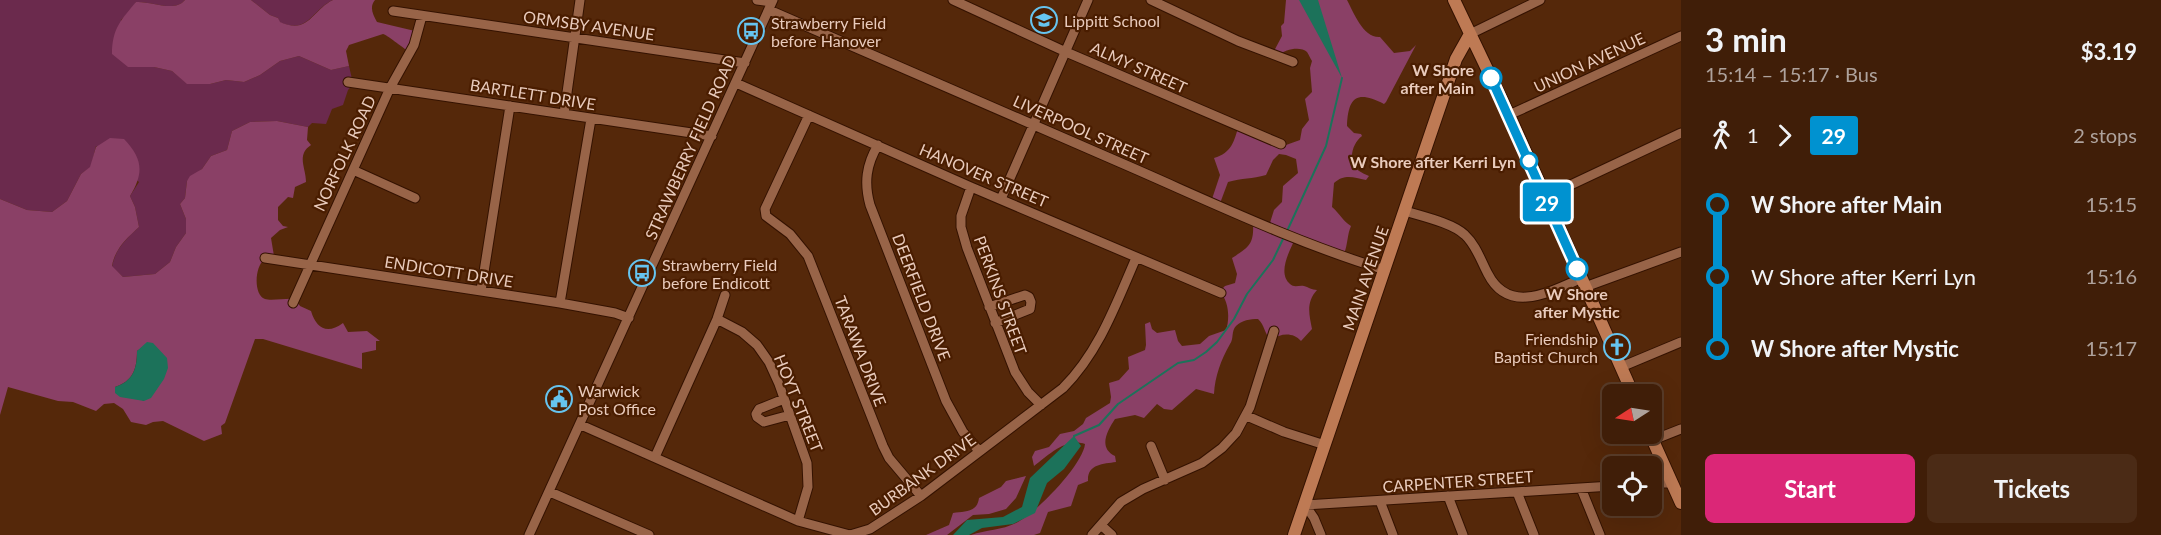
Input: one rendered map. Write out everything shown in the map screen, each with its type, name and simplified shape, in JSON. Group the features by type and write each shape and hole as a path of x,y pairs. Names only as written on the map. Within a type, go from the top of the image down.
{"main road":[{"path":"1454,0 1509,115 1629,384"},
{"name":"MAIN AVENUE","path":"1294,535 1456,59 1470,34"},
{"path":"1655,444 1681,503"}],"street":[{"path":"564,114 580,0"},
{"name":"LIVERPOOL STREET","path":"756,0 771,4 1209,202 1328,251 1385,270"},
{"name":"ALMY STREET","path":"953,0 1066,52 1281,144"},
{"path":"1000,199 1088,0"},
{"path":"1151,0 1238,41 1293,62"},
{"path":"1470,34 1540,0"},
{"name":"STRAWBERRY FIELD ROAD","path":"529,535 771,4"},
{"name":"ORMSBY AVENUE","path":"393,11 745,63"},
{"name":"NORFOLK ROAD","path":"293,303 390,88 414,45 422,16"},
{"name":"UNION AVENUE","path":"1509,115 1681,36"},
{"name":"BARTLETT DRIVE","path":"348,82 712,136"},
{"name":"HANOVER STREET","path":"736,83 971,187 1221,293"},
{"path":"481,291 510,106"},
{"name":"TARAWA DRIVE","path":"809,115 765,209 766,216 790,234 808,256 883,446 889,458 921,496"},
{"path":"560,303 591,119"},
{"path":"1545,197 1681,133"},
{"name":"DEERFIELD DRIVE","path":"878,145 865,180 870,205 950,408 963,432 979,451"},
{"path":"353,170 415,198"},
{"name":"PERKINS STREET","path":"971,187 961,214 961,227 969,255 1018,380 1041,405"},
{"path":"1405,210 1464,233 1475,247 1491,280 1499,290 1518,299 1583,283 1681,252"},
{"name":"ENDICOTT DRIVE","path":"265,258 560,303 615,313 629,318"},
{"name":"BURBANK DRIVE","path":"581,425 798,521 831,533 850,535 870,529 921,496 1063,388 1090,354 1101,335 1136,258"},
{"path":"655,457 717,319 725,295"},
{"path":"989,306 1025,295 1031,302 1029,309 995,323"},
{"name":"HOYT STREET","path":"717,319 742,332 757,345 769,362 784,399 804,450 808,471 808,487 798,521"},
{"path":"1092,535 1122,502 1143,489 1211,457 1236,433 1247,416 1274,331"},
{"path":"1621,367 1681,342"},
{"path":"784,399 759,410 757,417 764,422 790,415"},
{"path":"1247,416 1284,432 1325,445"},
{"path":"1662,434 1681,429"},
{"path":"1151,446 1165,480"},
{"path":"1662,483 1672,483"},
{"name":"CARPENTER STREET","path":"1305,505 1602,487"},
{"path":"1581,488 1600,535"},
{"path":"550,492 649,535"},
{"path":"1517,492 1534,535"},
{"path":"1448,496 1463,535"},
{"path":"1380,501 1393,535"},
{"path":"1305,505 1314,518 1321,535"},
{"path":"1101,525 1112,535"}],"shaded area":[{"path":"0,0 185,0 175,6 136,2 121,20 128,67 154,67 172,71 188,84 210,84 226,80 244,82 260,75 280,61 299,56 331,70 349,66 352,79 356,81 348,90 343,105 332,109 326,124 312,123 308,127 277,121 250,122 232,131 227,150 211,156 202,169 187,181 185,198 180,204 186,219 186,233 176,247 170,262 155,274 123,277 112,267 113,261 118,250 139,227 130,196 139,182 96,146 91,167 81,174 67,201 52,212 27,210 0,199"},
{"path":"185,0 251,0 270,15 278,18 280,22 298,25 310,20 333,0 375,0 372,8 377,22 415,31 408,51 383,34 349,45 346,51 349,66 331,70 299,56 280,61 260,75 244,82 226,80 210,84 187,84 172,71 154,67 128,67 112,54 116,31 122,19 136,2 175,6"},
{"path":"251,0 333,0 309,20 297,25 289,25 279,22 278,18 270,15"},
{"path":"1286,0 1347,0 1364,29 1380,37 1394,53 1410,51 1416,45 1384,104 1361,97 1356,99 1349,108 1347,126 1354,133 1362,136 1354,147 1352,160 1357,169 1369,176 1366,180 1345,177 1334,183 1332,207 1351,226 1344,254 1295,239 1288,255 1285,274 1290,284 1317,290 1310,304 1312,329 1301,341 1294,336 1287,335 1271,340 1258,319 1241,322 1234,328 1231,342 1221,362 1214,394 1196,389 1172,410 1164,409 1157,404 1144,418 1135,415 1115,419 1107,434 1105,444 1110,453 1115,456 1116,462 1101,464 1093,468 1088,475 1088,481 1078,485 1071,506 1048,512 1040,533 1034,535 971,535 1016,523 1046,500 1067,476 1076,464 1085,444 1078,442 1065,445 1034,466 1032,457 1035,451 1049,447 1060,434 1074,431 1083,424 1086,418 1110,403 1109,383 1119,380 1129,369 1128,357 1145,350 1145,324 1150,322 1152,329 1157,333 1175,330 1182,346 1200,344 1209,336 1226,330 1228,310 1225,299 1219,292 1225,286 1235,283 1237,274 1232,258 1250,243 1253,221 1269,226 1274,210 1282,202 1283,186 1298,173 1296,159 1279,154 1273,160 1266,175 1228,182 1219,206 1211,202 1220,175 1214,158 1229,150 1239,125 1286,145 1300,140 1302,129 1309,120 1305,99 1312,92 1310,68 1312,61 1307,52 1301,49 1289,50 1279,55 1274,51 1282,36 1281,26 1284,23"},
{"path":"1299,0 1318,0 1342,78"},
{"path":"277,121 308,127 307,140 311,145 306,149 303,157 306,182 295,187 293,198 288,197 278,207 278,220 283,226 288,227 280,230 271,238 274,256 261,263 257,274 259,292 268,300 295,299 300,306 311,311 316,322 323,328 332,329 343,323 348,332 367,331 380,341 376,341 376,350 362,353 362,369 263,339 255,339 225,423 221,426 222,434 204,441 163,421 146,425 131,422 123,409 114,403 104,404 96,411 73,402 58,401 8,387 0,415 0,199 27,210 52,212 67,201 81,174 90,167 96,147 110,138 124,139 138,160 138,180 130,196 139,227 118,249 112,266 123,277 155,274 170,262 176,247 186,233 186,219 180,204 185,198 187,181 190,176 202,169 211,156 227,150 232,131 250,122","holes":["143,347 144,401 115,387 133,374 137,351"]},
{"path":"147,342 153,343 167,358 168,368 164,379 151,398 144,401 120,397 115,393 115,387 133,374 137,351"},
{"path":"1074,436 1081,446 1064,469 1047,483 1035,513 1013,524 982,528 969,535 953,535 967,520 1003,517 1022,507 1030,478"},
{"path":"1026,476 1016,498 1006,509 989,514 973,515 947,535 926,535 949,525 953,513 973,509 979,498 1001,487 1006,481"}],"waterway":[{"path":"1288,229 1326,146 1342,78"},
{"path":"1074,436 1099,425 1118,404 1178,363 1194,360 1217,342 1234,319 1247,294 1273,260 1283,239"}],"bus line":[{"name":"29","path":"1491,78 1577,269"}],"place":[{"name":"Lippitt School","path":"1044,20"},
{"name":"Strawberry Field before Hanover","path":"751,31"},
{"name":"W Shore after Main","path":"1491,78"},
{"name":"W Shore after Kerri Lyn","path":"1529,161"},
{"name":"W Shore after Mystic","path":"1577,269"},
{"name":"Strawberry Field before Endicott","path":"642,273"},
{"name":"Friendship Baptist Church","path":"1617,347"},
{"name":"Warwick Post Office","path":"559,399"}]}
